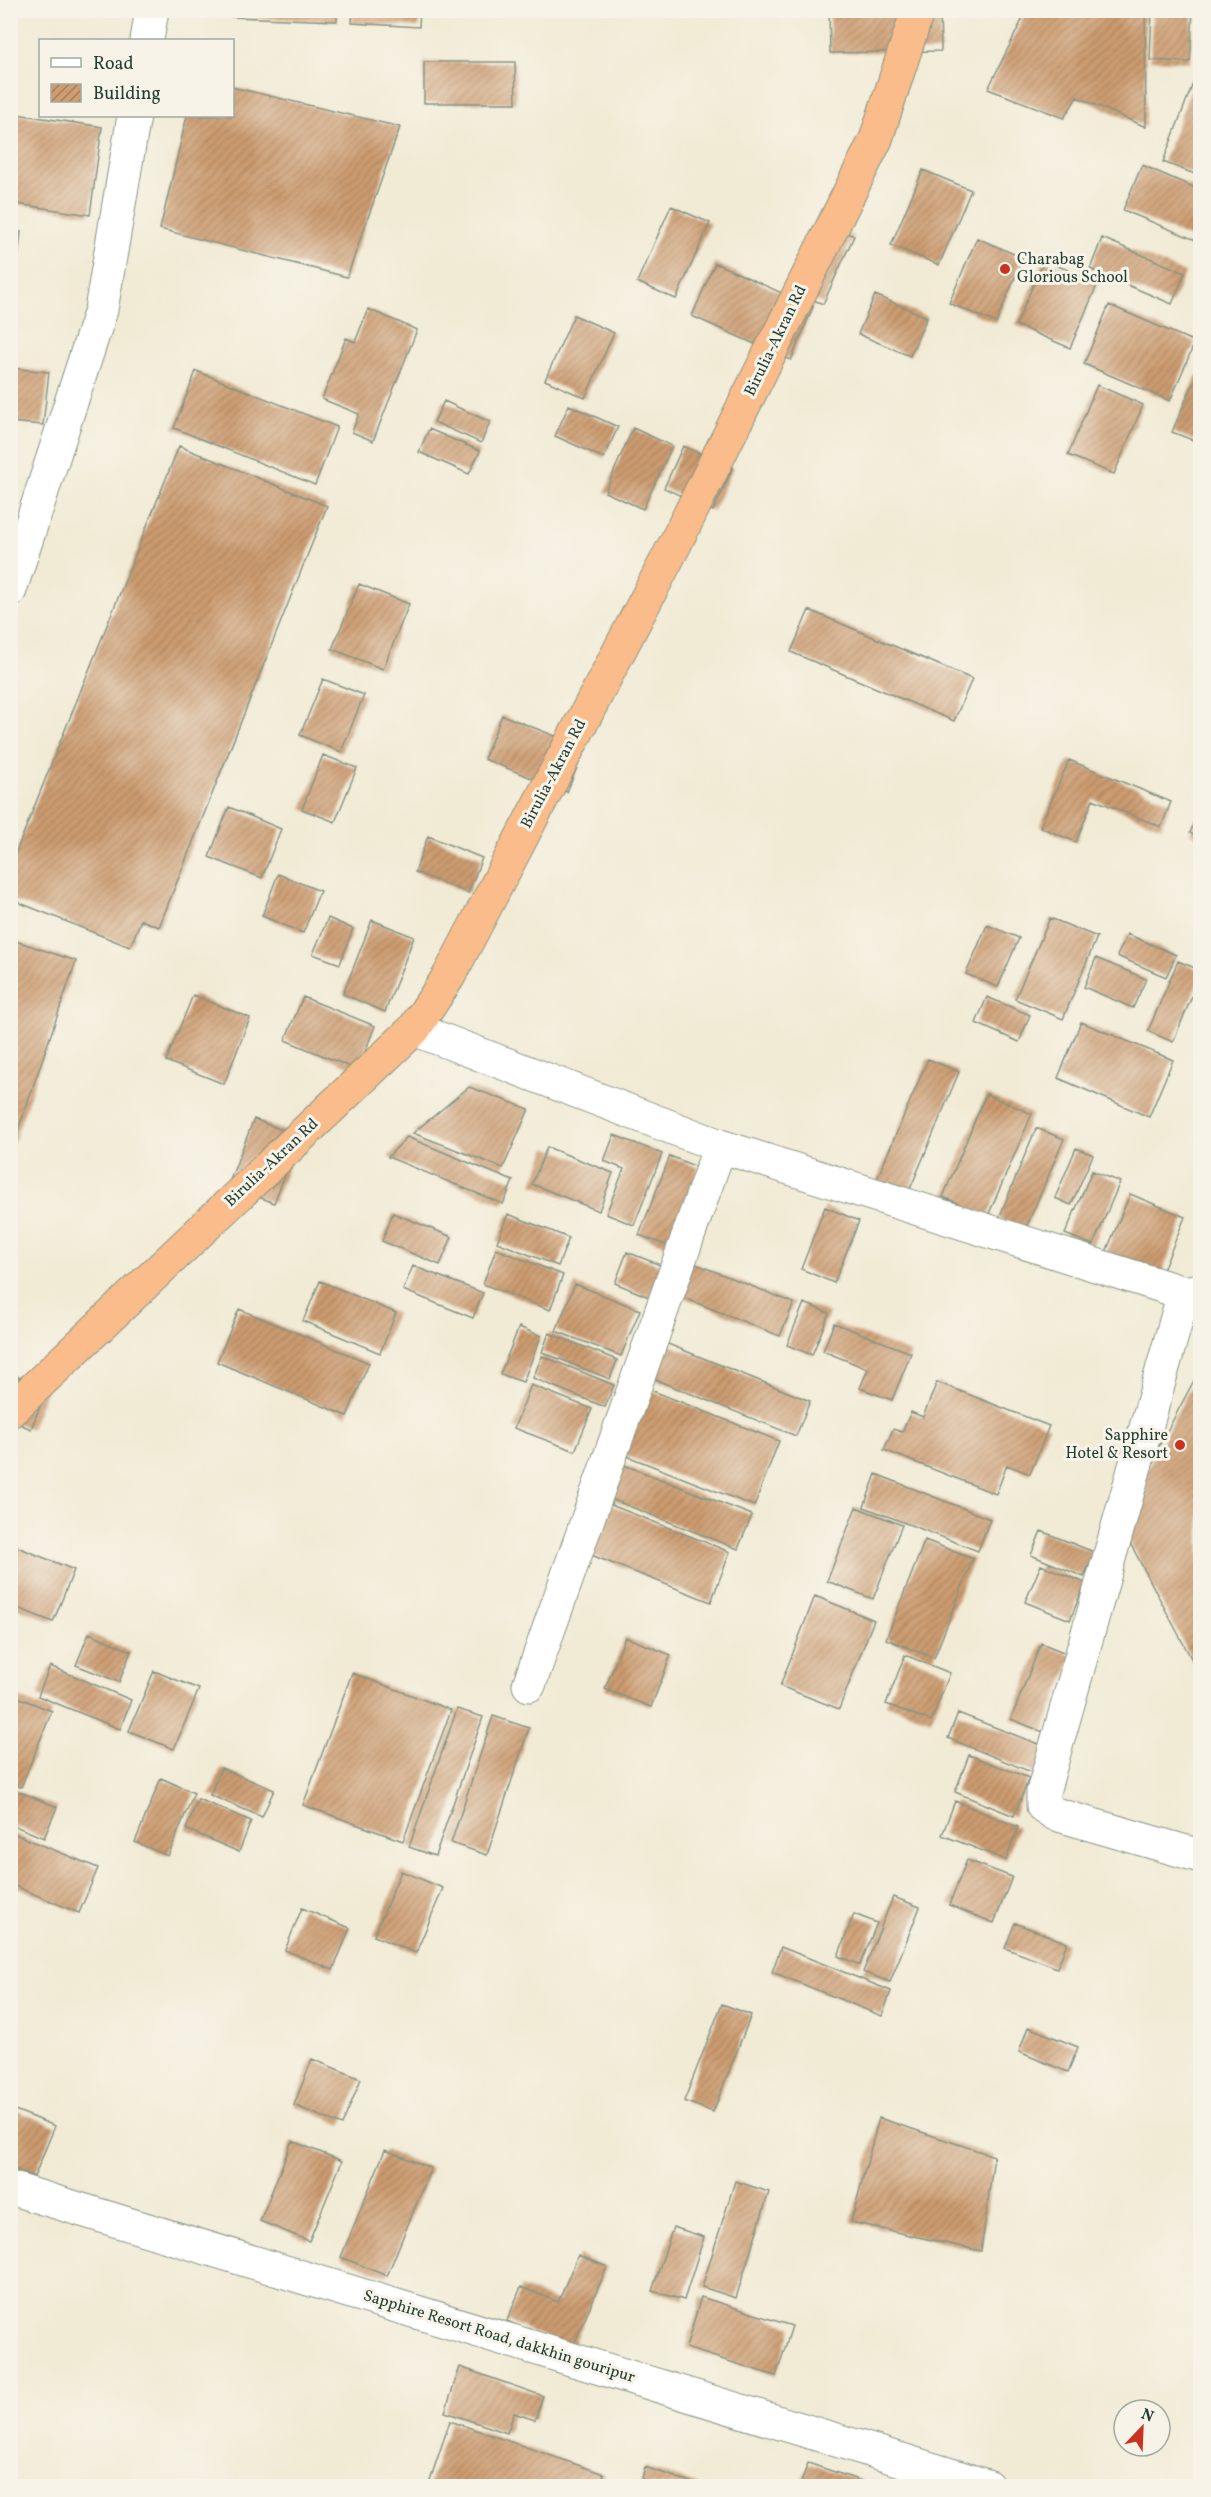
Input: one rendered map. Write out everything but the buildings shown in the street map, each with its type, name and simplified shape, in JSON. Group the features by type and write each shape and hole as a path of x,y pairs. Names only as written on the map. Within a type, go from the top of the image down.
{"highway":[{"name":"Birulia-Akran Rd","path":"14,1402 414,1029 449,976 674,546 871,150 918,10"}],"street":[{"path":"147,39 152,10"},
{"path":"10,590 101,310 134,117"},
{"path":"414,1029 720,1146 1192,1291 1042,1792 1043,1806 1055,1814 1200,1856"},
{"path":"529,1684 720,1146"},
{"name":"Sapphire Resort Road, dakkhin gouripur","path":"10,2187 987,2487"}],"place":[{"name":"Charabag Glorious School","path":"1005,269"},
{"name":"Sapphire Hotel & Resort","path":"1180,1445"}]}
